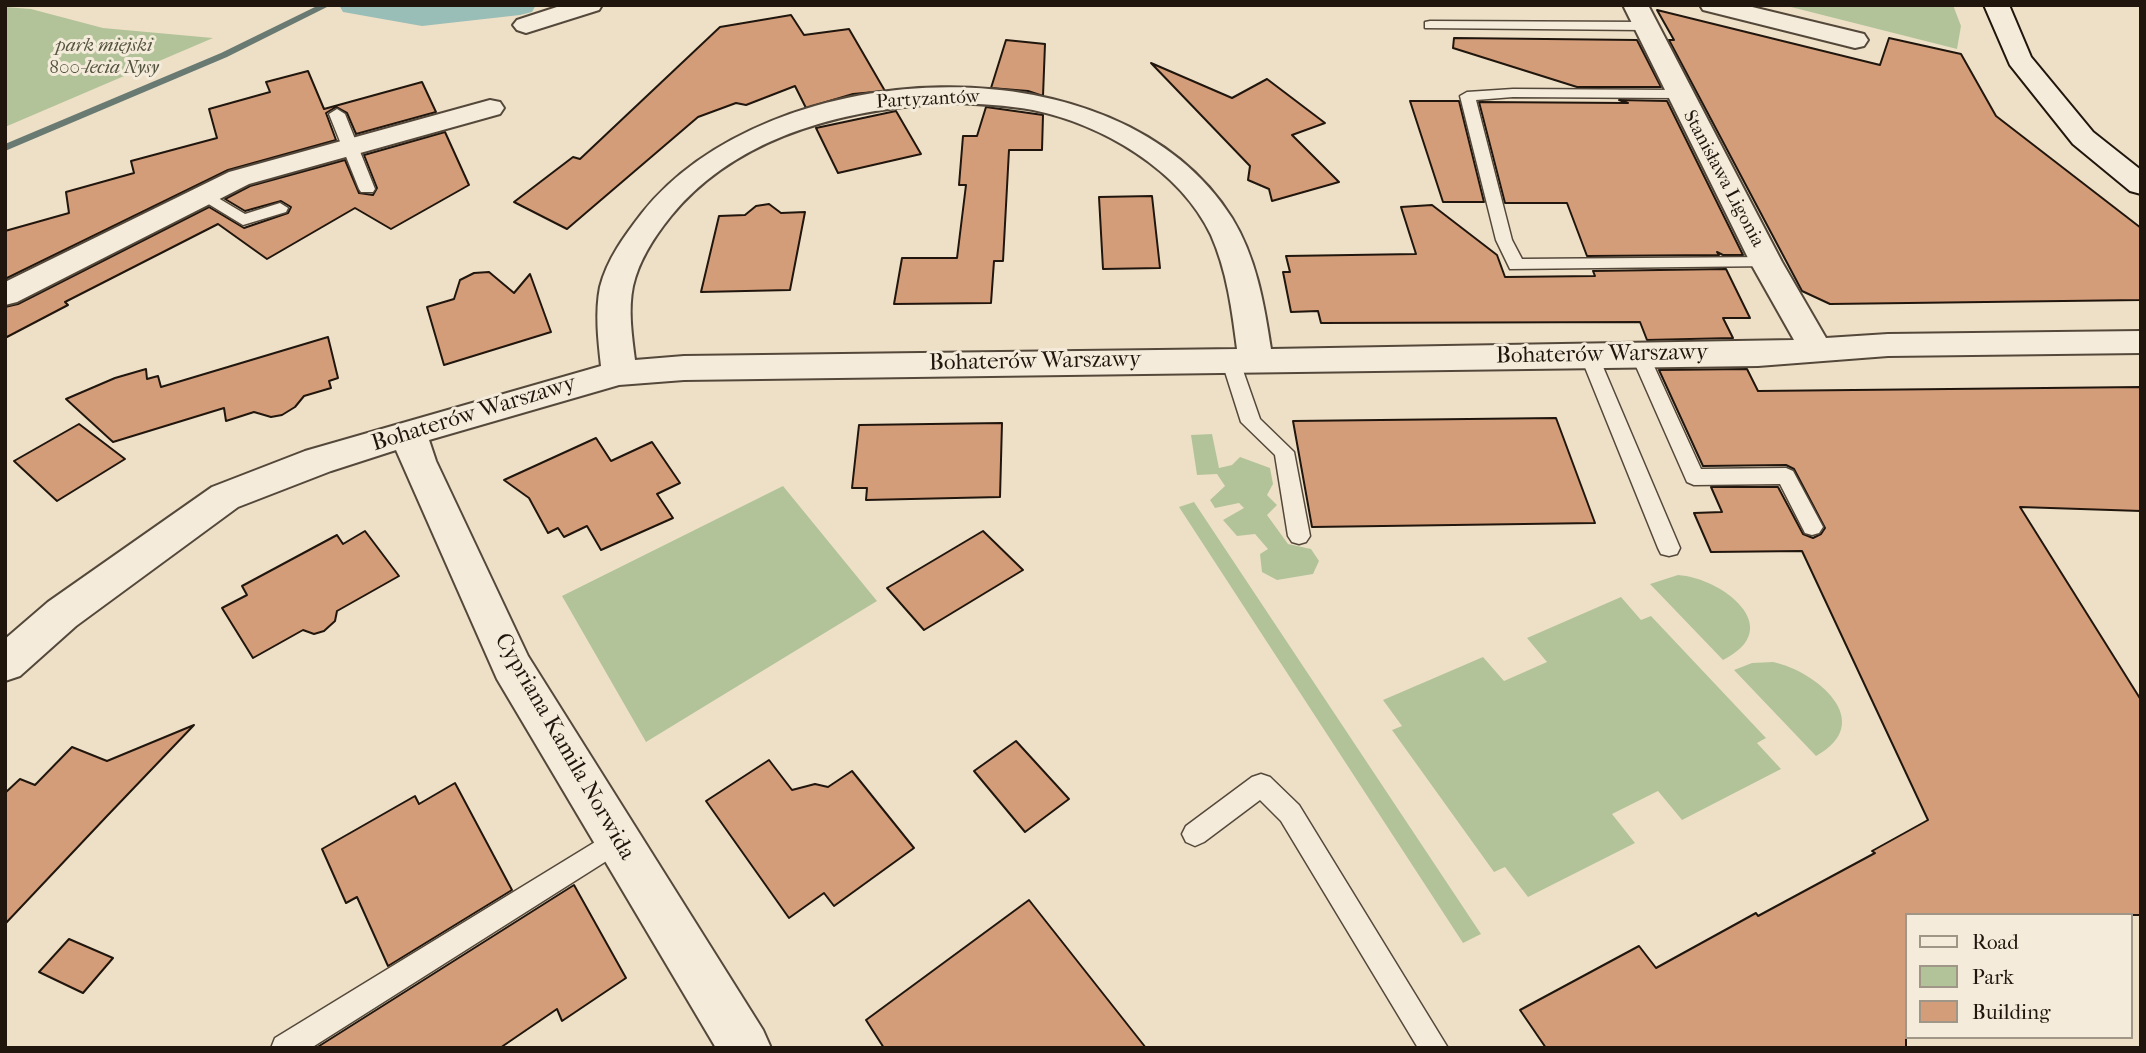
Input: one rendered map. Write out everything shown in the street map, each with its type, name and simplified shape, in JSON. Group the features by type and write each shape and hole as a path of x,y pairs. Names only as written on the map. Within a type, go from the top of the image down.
{"street":[{"path":"526,25 590,5"},
{"path":"1712,5 1854,40"},
{"path":"1996,5 2019,59 2083,138 2141,185"},
{"name":"Stanisława Ligonia","path":"1639,15 1766,262 1817,351"},
{"name":"Partyzantów","path":"619,373 616,290 626,261 656,215 686,182 736,148 792,124 858,105 944,96 1008,99 1064,110 1096,120 1172,165 1198,192 1217,219 1235,255 1242,359"},
{"path":"2056,103 2141,161"},
{"path":"5,295 239,178 490,108"},
{"name":"Bohaterów Warszawy","path":"5,664 62,614 225,498 318,461 532,396 619,373 697,368 1640,355 1817,351 1888,345 2141,342"},
{"name":"Cypriana Kamila Norwida","path":"410,433 418,461 512,667 745,1048"}],"lane":[{"path":"1430,25 1639,15"},
{"path":"1678,94 1513,93 1467,96 1504,240 1516,265 1766,262"},
{"path":"337,114 367,189"},
{"path":"203,194 243,220 281,208"},
{"path":"1589,355 1669,548"},
{"path":"1640,355 1694,477 1787,476 1812,527"},
{"path":"1242,359 1251,422 1284,452 1299,536"},
{"path":"1195,834 1261,785 1290,813 1434,1048"},
{"path":"285,1048 618,839"}],"green space":[{"path":"1783,5 1953,5 1961,26 1957,49"},
{"name":"park miejski 800-lecia Nysy","path":"5,7 31,9 103,28 213,38 5,127"},
{"path":"1212,434 1219,468 1232,465 1240,457 1270,468 1273,484 1267,495 1277,505 1267,515 1288,544 1311,549 1319,561 1313,574 1277,580 1262,572 1260,554 1268,549 1255,534 1237,536 1223,520 1244,508 1239,503 1215,508 1210,500 1225,486 1217,474 1197,475 1191,435"},
{"path":"783,486 877,601 646,742 562,596"},
{"path":"1194,502 1481,934 1463,943 1179,507"},
{"path":"1678,575 1713,585 1741,607 1749,620 1750,634 1742,647 1723,660 1650,584"},
{"path":"1621,597 1641,620 1651,616 1766,738 1757,743 1781,769 1682,820 1658,791 1612,814 1635,843 1528,897 1505,867 1494,872 1392,730 1402,726 1383,700 1483,657 1504,681 1547,662 1527,638"},
{"path":"1773,662 1790,667 1822,687 1834,700 1841,714 1841,728 1834,743 1816,756 1734,670 1752,663"}],"building":[{"path":"1657,10 1880,65 1889,38 1961,54 1996,116 2141,228 2141,300 1830,304 1802,291 1669,40 1674,40"},
{"path":"791,15 804,35 849,29 885,91 853,94 806,108 795,86 746,105 736,103 698,117 567,229 514,202 573,157 580,159 720,27"},
{"path":"1454,38 1637,40 1661,87 1577,87 1453,48"},
{"path":"1006,40 1045,44 1043,96 1028,91 991,88"},
{"path":"1151,63 1232,98 1267,79 1325,123 1292,135 1339,182 1272,201 1269,189 1248,180 1250,166"},
{"path":"308,71 324,109 422,82 436,112 356,134 347,113 336,107 326,113 336,140 228,170 5,279 5,231 69,213 66,192 134,173 131,161 217,138 209,109 270,92 266,82"},
{"path":"1619,100 1667,101 1743,255 1723,255 1717,252 1719,255 1587,256 1567,203 1505,203 1479,102 1628,103"},
{"path":"1410,101 1459,101 1484,202 1443,202"},
{"path":"986,107 1043,115 1042,150 1009,150 1003,261 994,261 991,303 894,304 902,258 957,258 966,185 959,185 963,136 977,136"},
{"path":"896,111 921,154 838,173 816,128"},
{"path":"445,132 469,185 391,229 355,208 267,259 218,224 65,302 68,305 5,338 5,307 18,304 209,207 244,228 288,213 291,207 281,201 245,211 225,199 250,186 345,160 359,193 373,195 377,188 364,155"},
{"path":"1152,196 1160,268 1103,269 1099,197"},
{"path":"769,204 781,213 805,212 790,290 701,292 719,216 745,215 756,206"},
{"path":"1432,205 1497,255 1505,277 1595,276 1593,271 1726,269 1750,318 1723,318 1733,338 1647,340 1640,322 1321,323 1318,311 1291,312 1283,272 1290,272 1286,256 1416,254 1401,207"},
{"path":"489,272 514,293 530,274 551,332 444,365 427,307 454,299 460,280 474,273"},
{"path":"328,337 338,378 329,381 331,388 304,396 295,407 282,415 271,417 254,412 226,421 224,408 113,442 66,399 115,378 146,369 147,379 158,376 161,387"},
{"path":"1747,369 1758,391 2141,387 2141,511 2020,507 2141,700 2141,915 1904,913 1906,1048 1546,1048 1520,1010 1639,946 1656,968 1756,913 1758,916 1875,853 1872,851 1928,820 1802,551 1711,552 1694,513 1722,512 1711,487 1778,487 1803,534 1813,538 1825,528 1794,469 1786,465 1703,466 1659,370"},
{"path":"1556,418 1595,523 1312,527 1293,421"},
{"path":"1002,423 1000,497 866,500 867,488 852,488 859,425"},
{"path":"79,424 125,459 57,501 14,461"},
{"path":"596,438 611,461 652,442 680,483 657,494 673,518 601,550 587,526 564,537 558,528 548,533 529,498 504,480"},
{"path":"365,531 399,576 337,611 335,621 324,631 314,634 303,630 253,658 222,608 247,595 242,586 337,535 343,544"},
{"path":"983,531 1023,570 924,630 887,588"},
{"path":"194,725 5,924 5,793 20,779 35,785 72,747 107,761"},
{"path":"1016,741 1069,799 1025,832 974,771"},
{"path":"769,760 792,790 815,784 828,787 852,771 914,848 834,906 824,893 789,918 706,801"},
{"path":"455,783 512,890 388,966 357,897 346,903 322,849 415,796 419,804"},
{"path":"574,885 626,978 562,1021 557,1009 500,1048 316,1048"},
{"path":"1029,900 1146,1048 884,1048 866,1020"},
{"path":"69,939 113,958 83,993 39,972"}],"waterway":[{"path":"5,148 224,55 327,5"},
{"path":"355,5 422,16 520,5"}]}
